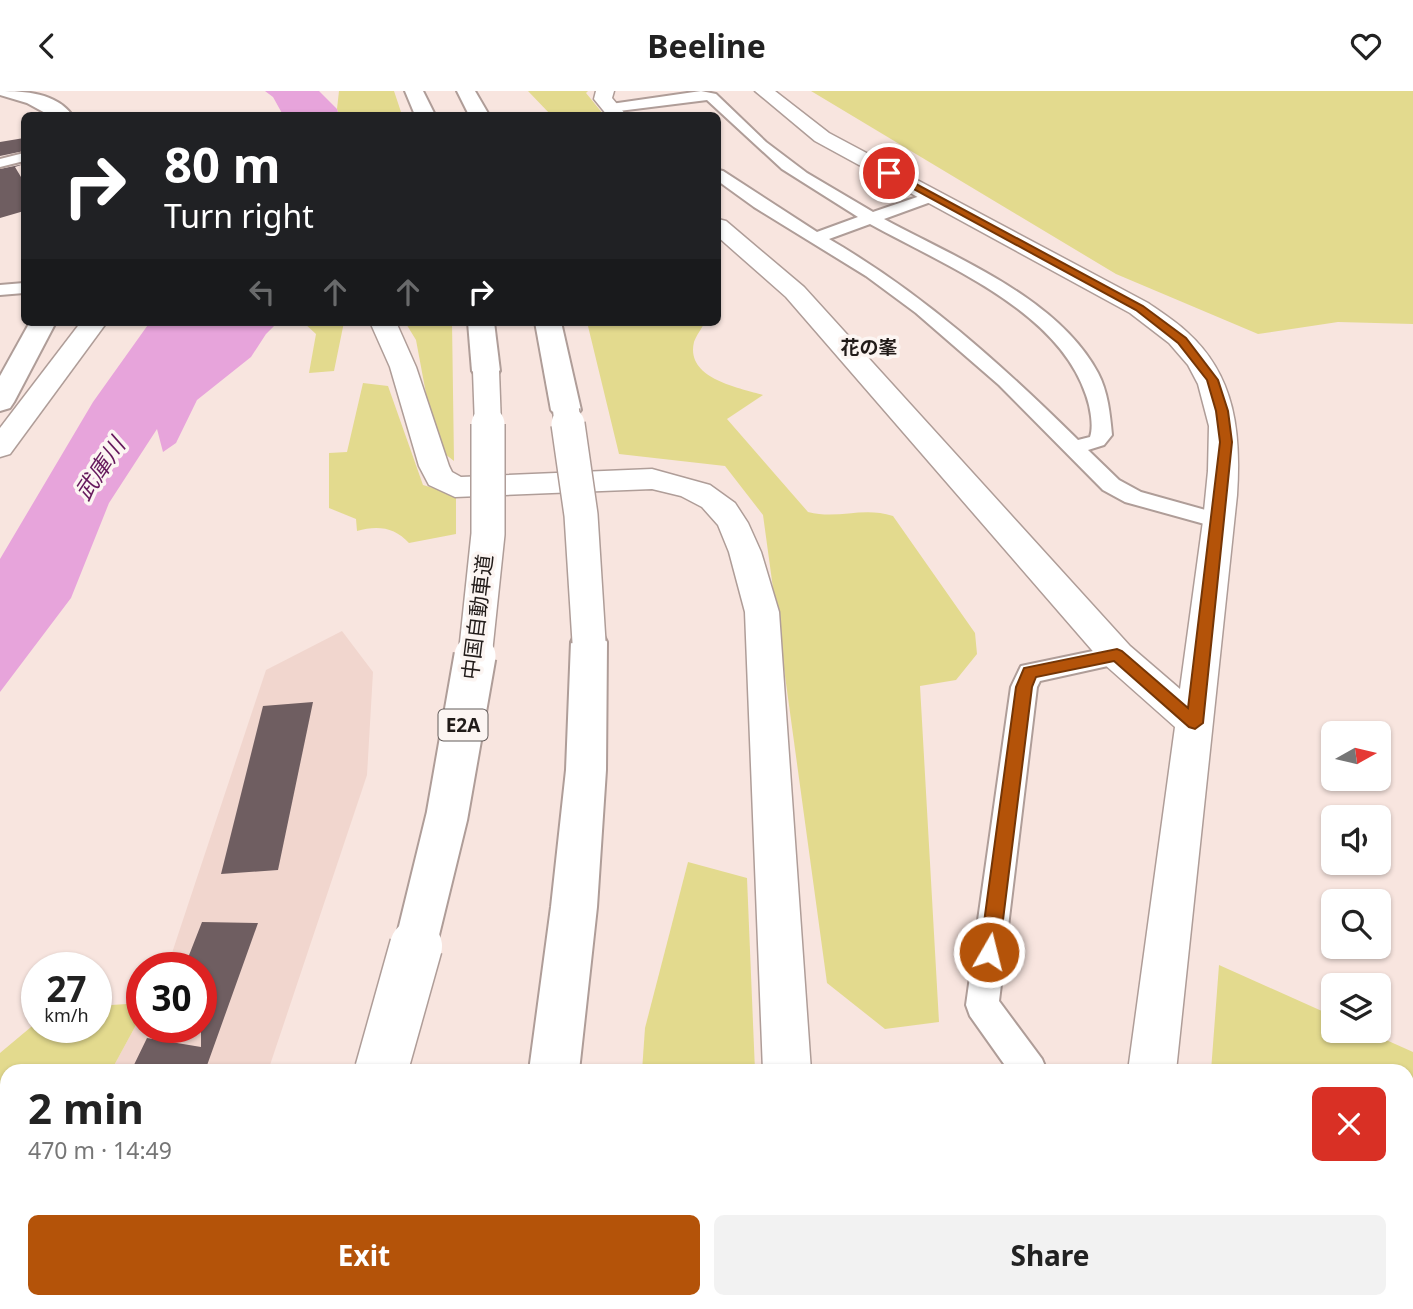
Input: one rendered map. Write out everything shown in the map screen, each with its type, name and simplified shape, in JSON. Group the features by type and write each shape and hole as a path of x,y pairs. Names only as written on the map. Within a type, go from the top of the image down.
{"highway":[{"path":"414,91 424,112"},
{"path":"466,91 476,112"},
{"path":"8,92 37,112"},
{"path":"8,92 34,99 57,112"},
{"path":"0,351 21,312"},
{"path":"0,402 41,326"},
{"name":"中国自動車道","path":"384,1064 447,815 472,675 486,556 489,458 481,326"},
{"path":"549,326 566,410 581,515 589,642 585,784 574,907 555,1064"}],"street":[{"path":"764,91 822,137 1139,308 1182,341 1212,380 1222,411 1226,442 1219,521 1153,1064"},
{"path":"611,105 701,95 711,97 772,156 817,187 1017,299 1049,322 1071,345 1093,380 1102,413 1102,435 1097,441 1074,447"},
{"path":"650,102 659,112"},
{"path":"0,163 21,158"},
{"path":"721,176 735,188 818,237 892,286 945,325 1111,485 1133,497 1219,521"},
{"path":"818,237 934,196"},
{"path":"721,229 795,292 1117,655 1195,723"},
{"path":"0,290 21,288"},
{"path":"0,448 91,326"},
{"path":"385,326 403,367 434,466 440,478 455,487 652,479 682,486 711,498 729,516 743,547 762,611 787,1064"},
{"path":"1025,1064 982,1005 1024,687 1030,673 1117,655"}],"shaded area":[{"path":"339,91 394,91 401,112 338,112"},
{"path":"528,91 588,91 586,93 602,112 548,112"},
{"path":"811,91 1413,91 1413,324 1338,322 1258,334 1116,274"},
{"path":"307,326 343,326 334,371 309,373 316,334"},
{"path":"407,326 452,326 454,461 436,447 416,340"},
{"path":"588,326 703,326 694,342 693,355 698,365 716,380 763,395 727,419 808,512 830,515 871,512 893,516 975,633 977,654 956,680 920,686 939,1022 885,1029 827,983 763,515 725,466 619,454"},
{"path":"363,383 388,386 423,485 456,495 456,534 409,543 398,534 385,529 357,531 356,519 329,508 329,453 347,452"},
{"path":"342,631 373,672 367,775 270,1064 115,1064 126,1043 217,1043 217,952 172,952 266,670"},
{"path":"688,862 747,878 755,1064 642,1064 645,1028"},
{"path":"1219,965 1321,1011 1321,1043 1391,1042 1413,1052 1413,1064 1212,1064"},
{"path":"126,1004 126,1043 115,1064 0,1064 0,1053 21,1035 21,1043 112,1043 112,1005"}],"water":[{"path":"265,91 319,91 338,112 281,112 273,97"},
{"name":"武庫川","path":"147,326 274,326 251,357 197,400 176,443 163,452 157,429 109,503 71,598 0,692 0,559 93,402"}],"building":[{"path":"21,138 21,152 0,156 0,142"},
{"path":"21,165 15,167 21,177 21,212 0,218 0,169"},
{"path":"313,702 278,870 221,874 263,706"},
{"path":"202,922 258,923 217,1037 217,952 190,952"},
{"path":"145,1043 177,1043 201,1047 201,1043 215,1043 208,1064 134,1064"}],"district":[{"name":"花の峯","path":"869,347"}],"route":[{"path":"889,173 1139,308 1182,341 1212,380 1222,411 1226,442 1195,723 1117,655 1030,673 1024,687 989,952"}]}
